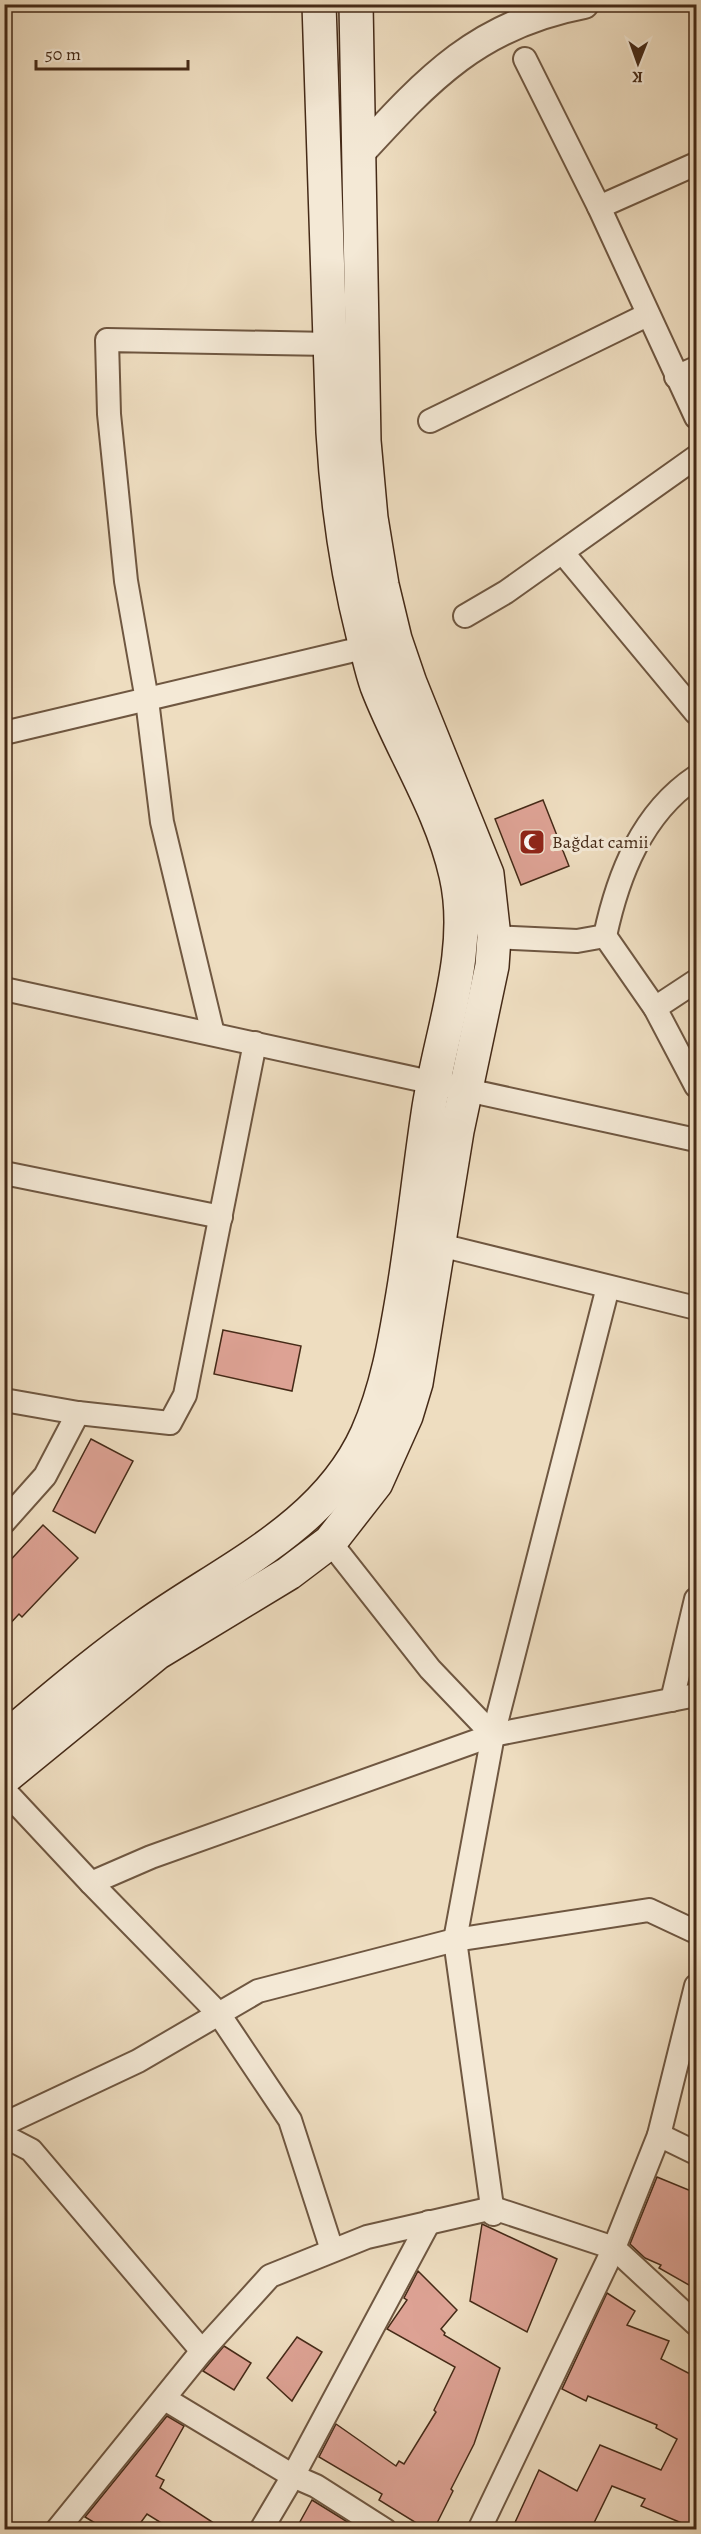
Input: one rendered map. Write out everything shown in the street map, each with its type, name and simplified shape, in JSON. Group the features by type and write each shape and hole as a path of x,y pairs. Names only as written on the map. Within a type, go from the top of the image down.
{"main road":[{"path":"4,1739 120,1644 286,1532 324,1498 365,1438 381,1399 396,1337 412,1241 433,1082 463,934 462,909 451,853 376,683 351,585 336,490 320,4"},
{"path":"4,1778 157,1653 289,1573 330,1542 375,1483 406,1416 416,1383 465,1090 492,966 494,937 487,874 410,683 395,639 382,585 371,518 364,441 356,4"}],"street":[{"path":"359,154 402,107 470,48 501,30 584,4"},
{"path":"525,59 599,207 696,417"},
{"path":"599,207 696,164"},
{"path":"430,421 647,315"},
{"path":"213,1034 162,822 147,700 126,581 117,507 108,414 107,340 331,344"},
{"path":"676,377 696,368"},
{"path":"465,616 506,592 563,553 696,457"},
{"path":"563,553 696,713"},
{"path":"4,733 367,647"},
{"path":"696,777 681,787 654,815 635,847 614,894 605,936 655,1008 696,1086"},
{"path":"494,937 566,941 605,936"},
{"path":"655,1008 696,981"},
{"path":"4,989 696,1140"},
{"path":"4,1400 78,1413 170,1423 185,1395 255,1043"},
{"path":"4,1173 221,1217"},
{"path":"440,1245 696,1308"},
{"path":"493,2211 455,1940 493,1735 608,1287"},
{"path":"4,1522 45,1476 78,1413"},
{"path":"330,1542 430,1670 493,1735"},
{"path":"672,1700 696,1599"},
{"path":"91,1883 151,1857 493,1735 696,1695"},
{"path":"4,1790 219,2014 290,2120 332,2250"},
{"path":"4,2124 138,2061 258,1991 455,1940 649,1910 696,1932"},
{"path":"479,2529 614,2248 659,2135 696,1986"},
{"path":"659,2135 696,2153"},
{"path":"4,2136 31,2150 202,2351"},
{"path":"57,2529 202,2351 270,2276 367,2236 493,2211 614,2248 696,2324"},
{"path":"261,2529 293,2476 429,2222"},
{"path":"165,2399 293,2476 316,2486 385,2529"}],"building":[{"name":"Bağdat camii","path":"543,800 569,866 521,885 495,819"},
{"path":"223,1330 301,1346 292,1391 214,1374"},
{"path":"91,1439 133,1461 95,1533 53,1511"},
{"path":"43,1525 78,1558 22,1617 19,1614 4,1630 4,1567"},
{"path":"657,2177 696,2193 696,2289 659,2268 661,2265 645,2258 630,2244"},
{"path":"482,2224 557,2259 527,2332 470,2301"},
{"path":"418,2271 457,2310 441,2329 444,2335 500,2368 474,2444 434,2529 426,2529 379,2500 382,2494 319,2457 336,2424 396,2466 399,2461 404,2464 436,2412 434,2410 455,2367 387,2329 407,2300 404,2298"},
{"path":"607,2293 635,2311 627,2325 669,2341 661,2359 696,2377 696,2529 641,2506 645,2499 612,2486 591,2529 512,2529 539,2470 577,2491 600,2445 661,2470 677,2439 656,2428 657,2425 588,2396 586,2401 562,2389"},
{"path":"297,2337 322,2352 292,2401 267,2378"},
{"path":"224,2346 251,2363 234,2390 203,2371"},
{"path":"167,2416 184,2426 156,2476 164,2480 160,2488 223,2529 171,2529 147,2514 136,2529 105,2529 85,2517"},
{"path":"312,2500 359,2529 296,2529"}],"place":[{"name":"Bağdat camii","path":"532,842"}]}
